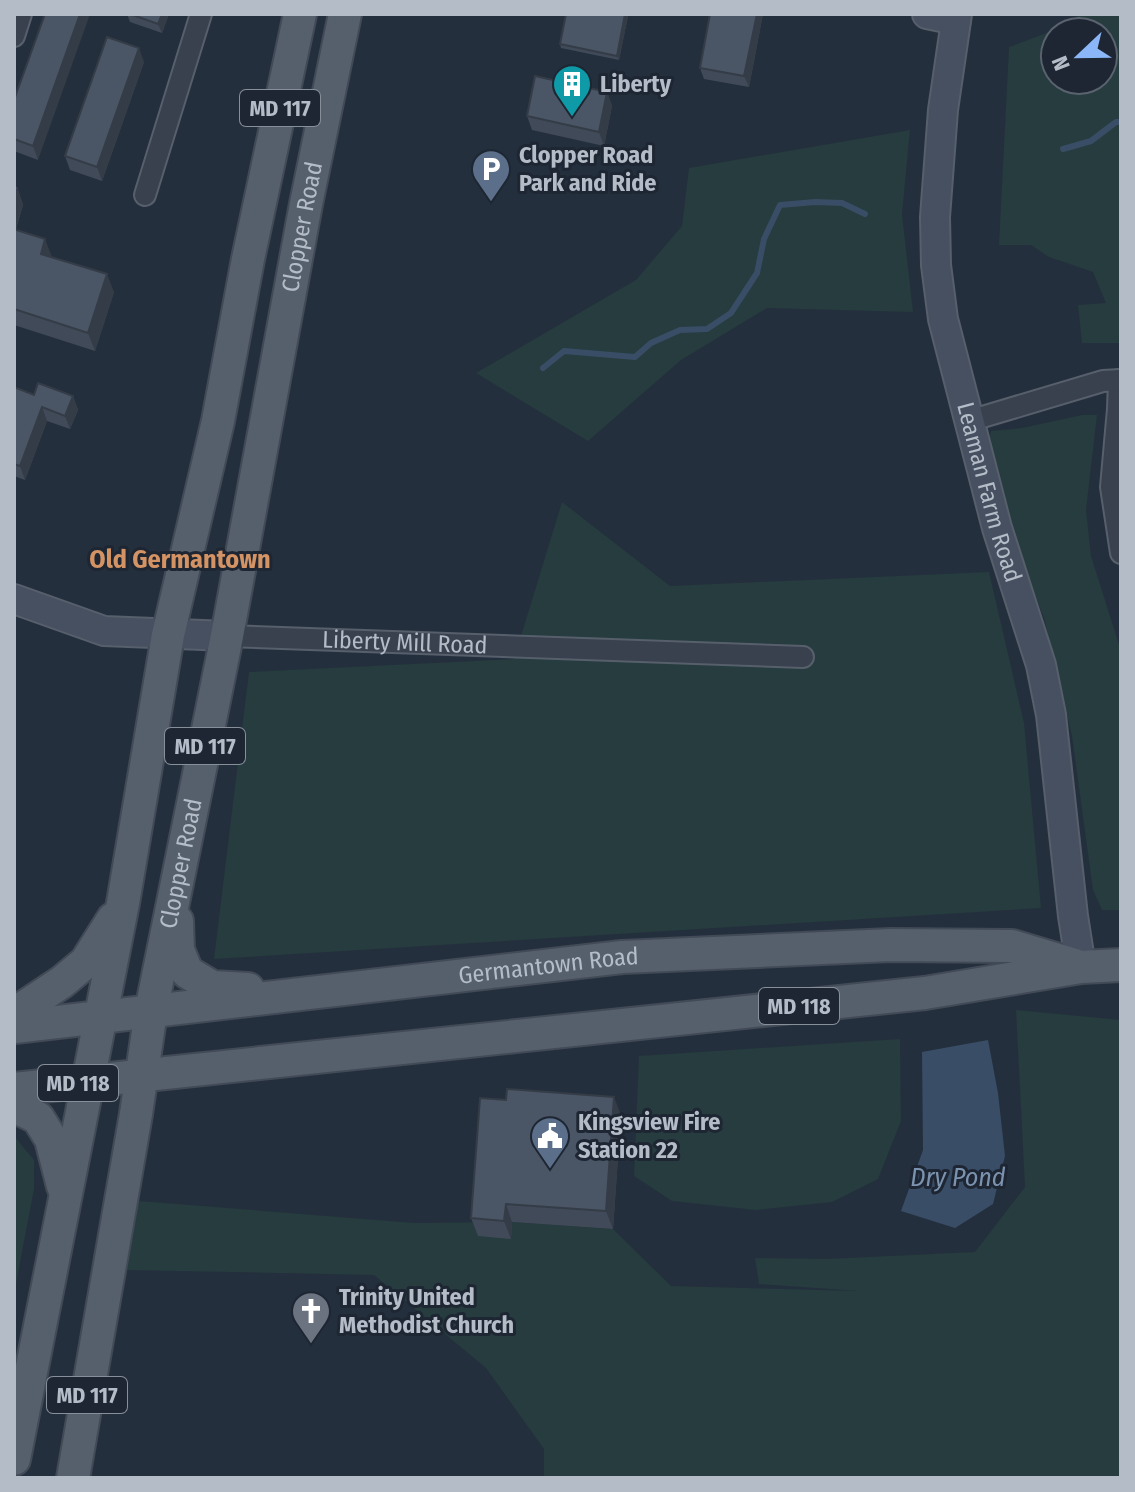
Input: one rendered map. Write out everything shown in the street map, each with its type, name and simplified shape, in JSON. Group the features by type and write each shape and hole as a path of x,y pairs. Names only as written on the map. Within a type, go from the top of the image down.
{"main road":[{"name":"Clopper Road","path":"14,1459 123,903 168,635 218,421 248,259 300,14"},
{"name":"Clopper Road","path":"73,1478 151,1011 227,636 306,204 345,14"},
{"path":"175,895 178,950 187,972 212,987 307,993"},
{"path":"14,1014 86,962 123,903"},
{"name":"Germantown Road","path":"14,1027 622,957 891,945 1012,946 1081,967"},
{"name":"Germantown Road","path":"14,1089 925,993 1081,967 1121,965"},
{"path":"14,1106 38,1118 51,1139 66,1197"}],"street":[{"path":"14,36 21,14"},
{"path":"145,195 201,14"},
{"path":"927,14 957,17"},
{"name":"Leaman Farm Road","path":"957,17 943,110 935,217 936,265 943,319 997,528 1041,665 1051,715 1081,967"},
{"path":"969,421 1103,381 1120,380 1111,487 1121,553"},
{"name":"Liberty Mill Road","path":"14,599 104,631 803,657"}],"green space":[{"path":"1121,14 1121,343 1082,343 1078,305 1106,303 1093,272 1049,257 1031,245 999,245 1009,47 1039,36 1039,96 1119,96 1119,16 1077,16"},
{"path":"910,130 902,214 913,312 767,308 681,360 588,441 476,373 636,280 682,226 689,168"},
{"path":"1082,415 1097,415 1086,510 1091,556 1121,651 1121,910 1102,910 1093,890 1072,736 1044,618 1014,540 987,447 991,431 1022,428"},
{"path":"562,502 670,586 989,572 1024,723 1041,908 214,959 249,672 514,659"},
{"path":"1016,1010 1121,1020 1121,1478 544,1478 544,1449 486,1368 374,1275 127,1270 139,1201 414,1223 512,1222 613,1229 671,1286 859,1291 759,1284 755,1258 826,1259 975,1252 1025,1187"},
{"path":"900,1039 901,1121 878,1179 832,1202 756,1210 672,1201 634,1176 639,1056"},
{"path":"14,1136 34,1160 34,1189 14,1294"}],"water":[{"name":"Dry Pond","path":"988,1040 1005,1156 993,1204 955,1228 901,1211 923,1150 922,1052"}],"building":[{"path":"45,14 80,14 33,146 14,139 14,100"},
{"path":"130,14 162,14 158,24"},
{"name":"Liberty","path":"566,14 625,14 617,56 560,44"},
{"path":"710,14 757,14 744,76 700,68"},
{"path":"107,37 139,48 97,167 65,156"},
{"name":"Liberty","path":"535,76 607,92 599,132 527,116"},
{"path":"14,225 16,230 45,239 41,254 107,274 88,333 14,309"},
{"path":"38,383 73,396 65,416 42,407 20,466 14,464 14,387 34,395"},
{"name":"Kingsview Fire Station 22","path":"507,1089 614,1097 606,1211 506,1204 504,1221 471,1218 480,1098 506,1100"}],"waterway":[{"path":"1063,149 1091,141 1116,122 1121,122"},
{"path":"543,368 564,351 635,357 651,343 680,330 707,329 731,313 757,273 764,239 780,205 842,203 865,214"}],"place":[{"name":"Liberty","path":"572,118"},
{"name":"Clopper Road Park and Ride","path":"491,203"},
{"name":"Kingsview Fire Station 22","path":"550,1170"},
{"name":"Trinity United Methodist Church","path":"311,1345"}],"district":[{"name":"Old Germantown","path":"180,559"}]}
